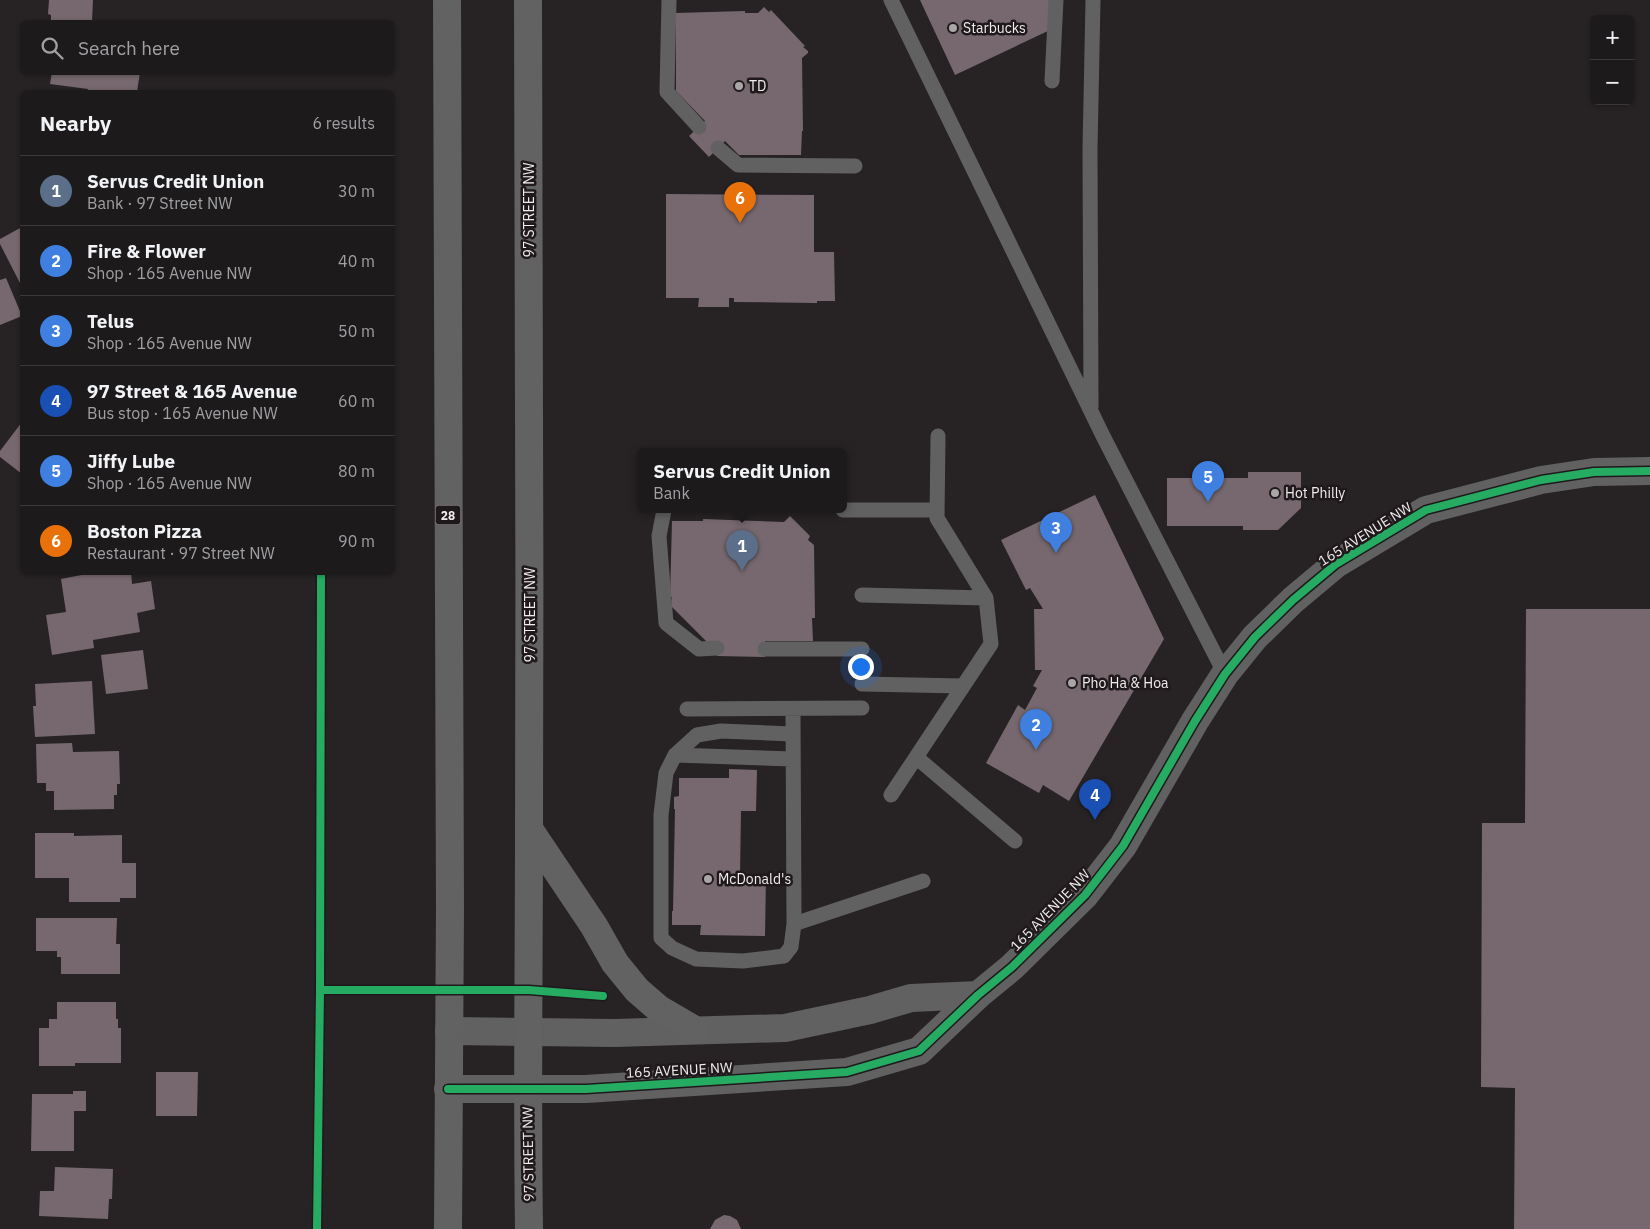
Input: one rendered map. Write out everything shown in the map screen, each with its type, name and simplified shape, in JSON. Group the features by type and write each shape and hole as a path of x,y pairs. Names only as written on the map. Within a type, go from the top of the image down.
{"main road":[{"name":"28","path":"447,0 449,1031"},
{"name":"97 STREET NW","path":"528,0 530,410 527,1090 529,1229"},
{"path":"529,829 594,926 615,962 637,990 658,1009 695,1030"},
{"path":"448,1229 449,1031"}],"street":[{"name":"165 AVENUE NW","path":"448,1089 586,1089 846,1072 919,1051 978,995 1012,967 1085,895 1124,846 1195,721 1225,674 1268,624 1336,564 1426,510 1541,480 1594,472 1650,471"},
{"path":"449,1031 615,1033 785,1028 870,1010 911,998 978,995"}],"lane":[{"path":"669,0 666,92 699,127"},
{"path":"891,0 1091,411 1225,674"},
{"path":"1052,81 1056,0"},
{"path":"1091,411 1090,149 1093,0"},
{"path":"718,148 738,165 855,166"},
{"path":"891,795 991,644 986,598 937,518 938,436"},
{"path":"847,510 937,510"},
{"path":"664,513 660,536 666,624 699,649 717,648"},
{"path":"862,595 986,598"},
{"path":"765,649 862,649"},
{"path":"862,684 963,686"},
{"path":"687,708 862,708"},
{"path":"792,734 721,731 698,735 675,755 666,773 661,815 661,938 672,948 696,959 742,961 784,956 791,947 794,924 793,708"},
{"path":"675,755 792,759"},
{"path":"916,757 1015,841"},
{"path":"794,924 923,881"}],"building":[{"path":"49,0 93,0 92,20 51,20 51,15 48,14"},
{"path":"920,0 1049,0 1050,30 955,75"},
{"name":"TD","path":"764,7 769,12 771,10 808,51 802,58 803,131 801,155 739,155 725,141 709,157 689,136 705,121 676,91 676,13 745,11 745,13 758,13"},
{"path":"52,75 140,75 137,90 88,90 50,84"},
{"path":"666,194 814,195 814,252 834,252 835,301 817,301 817,303 734,302 734,298 729,298 729,307 698,307 699,298 666,298"},
{"path":"20,228 20,283 0,244 0,239"},
{"path":"6,278 20,311 20,317 0,325 0,280"},
{"path":"20,425 20,472 0,457 0,451"},
{"path":"1248,472 1301,472 1301,508 1278,530 1243,530 1243,526 1167,526 1167,478 1248,478"},
{"path":"1095,495 1164,639 1069,801 1043,785 1039,793 986,763 1018,705 1025,710 1037,688 1033,686 1042,670 1035,670 1034,609 1043,609 1030,588 1026,590 1001,540"},
{"path":"790,516 810,536 808,540 814,545 815,618 812,618 813,641 765,641 765,657 717,656 716,641 706,641 671,606 672,521 703,521 703,519 784,522"},
{"path":"82,575 131,575 132,584 151,581 155,609 137,613 140,632 93,640 94,648 52,655 46,615 66,612 61,579"},
{"path":"1526,609 1650,609 1650,1229 1514,1229 1515,1088 1481,1087 1482,823 1525,823"},
{"path":"143,650 148,689 106,694 101,655"},
{"path":"92,681 95,734 35,737 33,706 36,706 35,684"},
{"path":"72,743 73,752 119,751 120,784 117,784 117,795 114,795 114,809 54,810 54,791 46,791 46,783 37,783 36,744"},
{"path":"729,769 757,770 756,811 741,811 740,875 766,875 765,936 700,935 701,925 672,925 674,797 679,796 679,778 729,778"},
{"path":"35,833 74,833 74,836 122,835 122,863 136,863 136,898 120,898 120,902 69,902 69,878 35,878"},
{"path":"36,918 117,918 116,944 120,944 120,974 61,974 61,957 57,957 57,951 36,951"},
{"path":"57,1002 116,1002 116,1019 118,1019 118,1028 121,1028 121,1063 75,1063 75,1066 39,1066 39,1028 49,1028 49,1019 57,1019"},
{"path":"156,1072 198,1072 197,1116 156,1116"},
{"path":"73,1091 86,1091 86,1111 74,1111 74,1151 31,1151 32,1094 73,1094"},
{"path":"55,1167 113,1169 112,1199 109,1199 108,1219 39,1216 40,1191 54,1191"},
{"path":"724,1215 737,1220 741,1229 710,1229 715,1220"}],"cycle path":[{"path":"448,1089 586,1089 847,1072 919,1051 978,995 1012,967 1085,895 1123,846 1195,721 1225,674 1255,637 1293,600 1336,564 1426,510 1541,480 1594,472 1650,471"},
{"path":"317,1229 320,990 321,575"},
{"path":"320,990 529,990 603,996"}],"place":[{"name":"Starbucks","path":"953,28"},
{"name":"TD","path":"739,86"},
{"name":"Boston Pizza","path":"740,223"},
{"name":"Hot Philly","path":"1275,493"},
{"name":"Jiffy Lube","path":"1208,502"},
{"name":"Telus","path":"1056,553"},
{"name":"Servus Credit Union","path":"742,571"},
{"name":"Pho Ha & Hoa","path":"1072,683"},
{"name":"Fire & Flower","path":"1036,750"},
{"name":"97 Street & 165 Avenue","path":"1095,820"},
{"name":"McDonald's","path":"708,879"}]}
